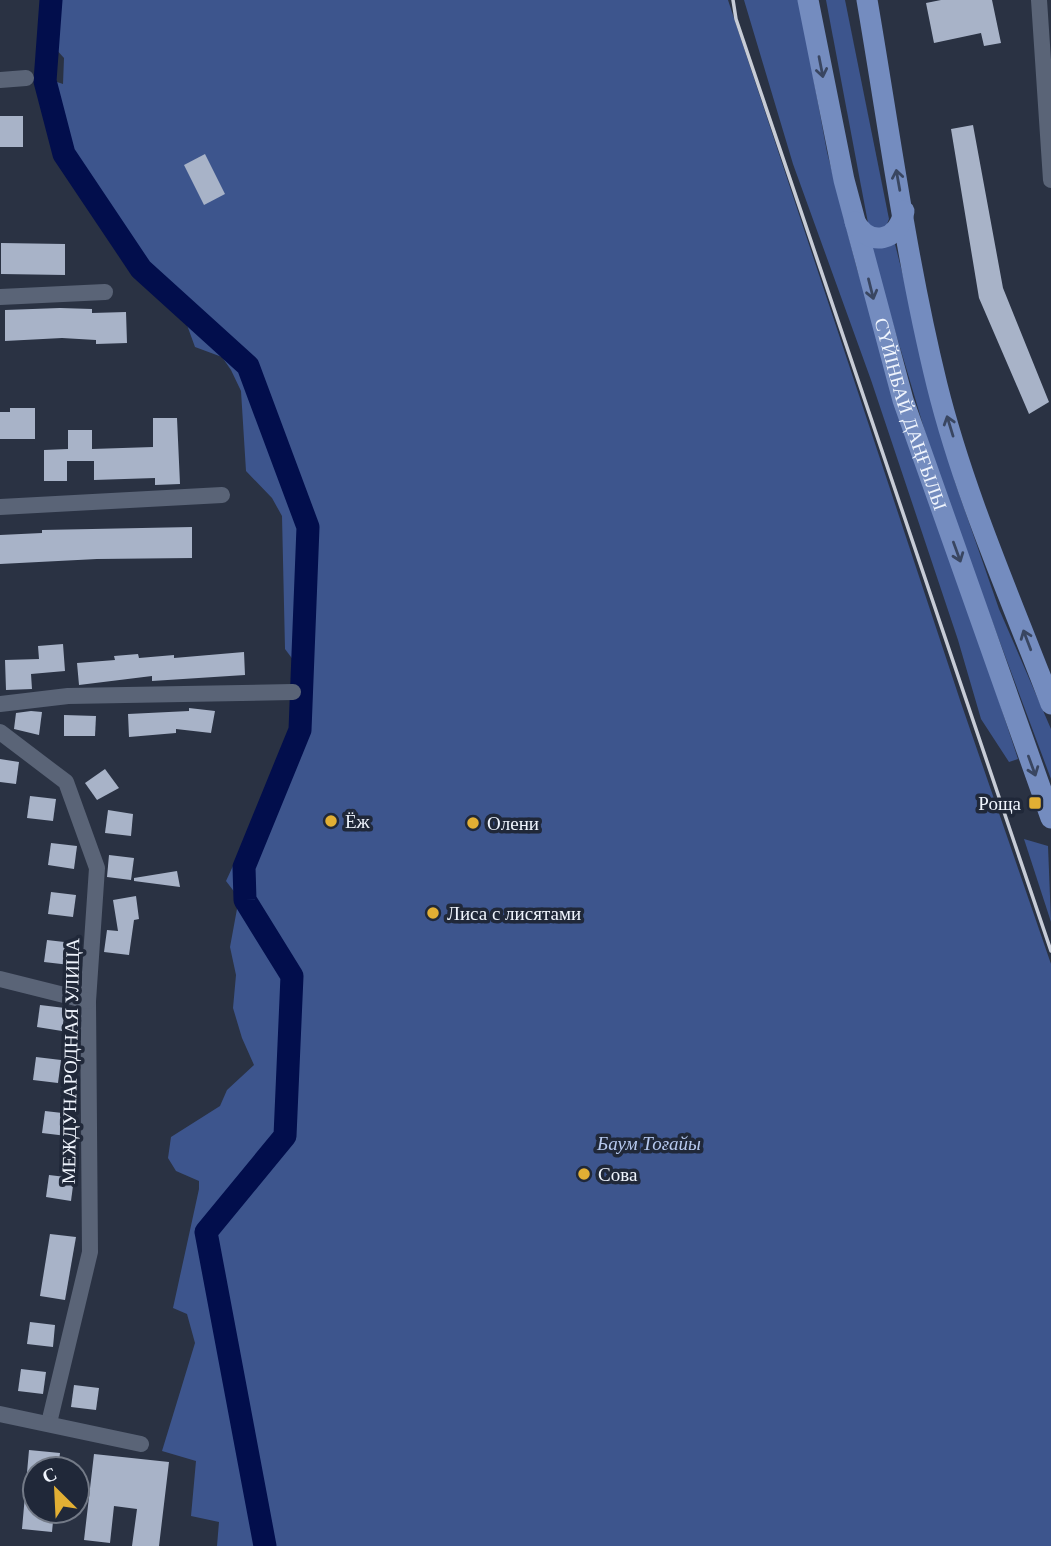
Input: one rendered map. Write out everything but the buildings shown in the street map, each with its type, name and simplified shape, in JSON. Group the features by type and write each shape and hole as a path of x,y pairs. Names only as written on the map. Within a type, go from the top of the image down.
{"main road":[{"name":"СҮЙІНБАЙ ДАҢҒЫЛЫ","path":"808,0 855,222 903,400 1051,818"},
{"name":"СҮЙІНБАЙ ДАҢҒЫЛЫ","path":"867,0 904,211 914,285 938,388 971,496 1051,704"},
{"path":"855,222 861,232 872,238 884,239 895,233 902,223 904,211"}],"street":[{"path":"1039,0 1047,42 1051,180"},
{"path":"0,79 26,78"},
{"path":"0,297 106,292"},
{"path":"0,507 222,495"},
{"path":"0,704 68,696 293,692"},
{"name":"МЕЖДУНАРОДНАЯ УЛИЦА","path":"0,732 66,782 97,868 88,1001 90,1252 48,1423"},
{"path":"0,979 88,1001"},
{"path":"0,1414 142,1444"}],"green space":[{"name":"Баум Тоғайы","path":"57,0 728,0 961,703 1051,964 1051,1546 217,1546 219,1522 191,1516 196,1461 162,1451 195,1343 187,1314 173,1308 199,1181 176,1171 168,1158 171,1137 220,1106 227,1090 254,1065 233,1008 236,975 230,947 239,898 226,881 277,771 291,753 300,730 306,677 285,649 282,516 272,498 246,471 241,391 222,357 195,347 175,292 144,264 67,149 51,80 63,84 64,58 54,47 54,38 50,32 55,25"},
{"path":"744,0 799,0 827,152 857,269 1018,759 1009,762 981,719 958,640 871,380 793,164"},
{"path":"826,0 845,0 889,219 885,229 875,232 868,223"},
{"path":"895,244 955,482 999,609 1051,729 1051,779 939,479 870,246"},
{"path":"1024,839 1048,846 1051,922"}],"waterway":[{"path":"51,0 45,81 64,154 141,269 248,366 308,527 300,730 244,867 245,900 292,976 285,1136 206,1232 265,1546"}],"railway":[{"path":"733,0 736,19 1051,951"}],"place":[{"name":"Роща","path":"1035,803"},
{"name":"Ёж","path":"331,821"},
{"name":"Олени","path":"473,823"},
{"name":"Лиса с лисятами","path":"433,913"},
{"name":"Сова","path":"584,1174"}]}
